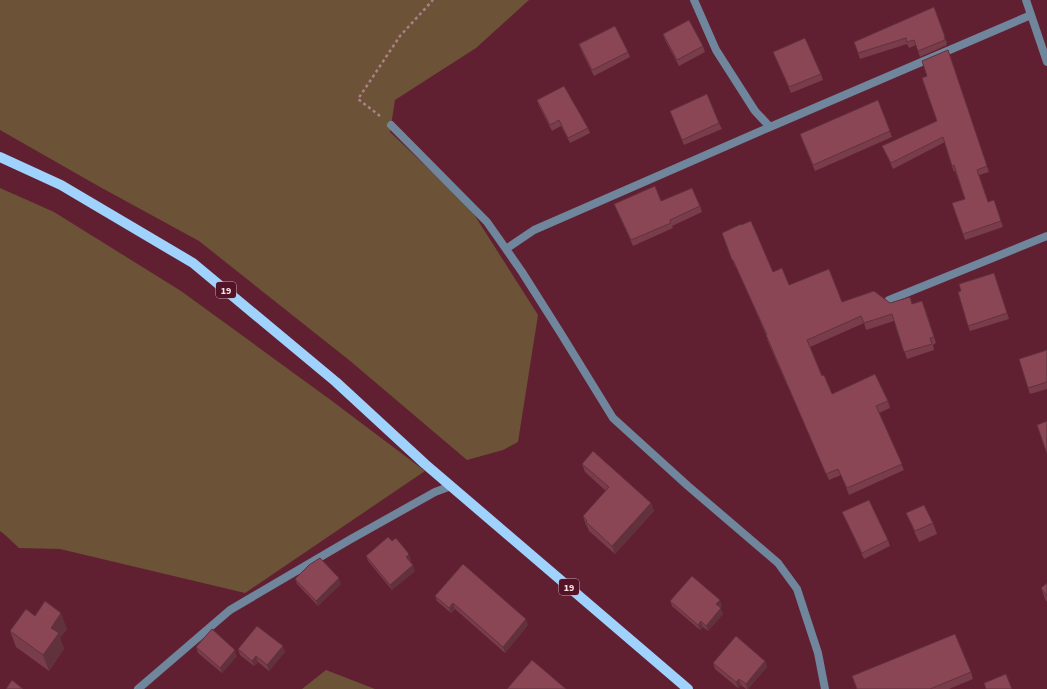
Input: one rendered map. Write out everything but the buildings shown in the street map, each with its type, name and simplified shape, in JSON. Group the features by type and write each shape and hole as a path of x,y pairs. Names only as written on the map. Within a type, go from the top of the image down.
{"main road":[{"name":"19","path":"0,157 61,185 193,263 336,382 425,464 688,689"}],"street":[{"path":"694,0 716,50 755,111 770,127"},
{"path":"1026,0 1047,62"},
{"path":"506,249 534,230 1031,15"},
{"path":"391,125 487,222 522,272 613,418 688,486 778,563 797,589 818,653 825,689"},
{"path":"889,300 1047,236"},
{"path":"138,689 230,610 351,538 435,492 451,486"}],"path":[{"path":"391,125 358,99 400,36 433,0"}],"shaded area":[{"path":"0,0 529,0 476,48 395,100 390,132 470,208 538,315 518,442 503,450 467,460 349,360 199,241 0,130"},
{"path":"0,188 54,212 181,291 425,471 245,593 60,549 19,548 0,531"},
{"path":"326,670 375,689 302,689"}]}
